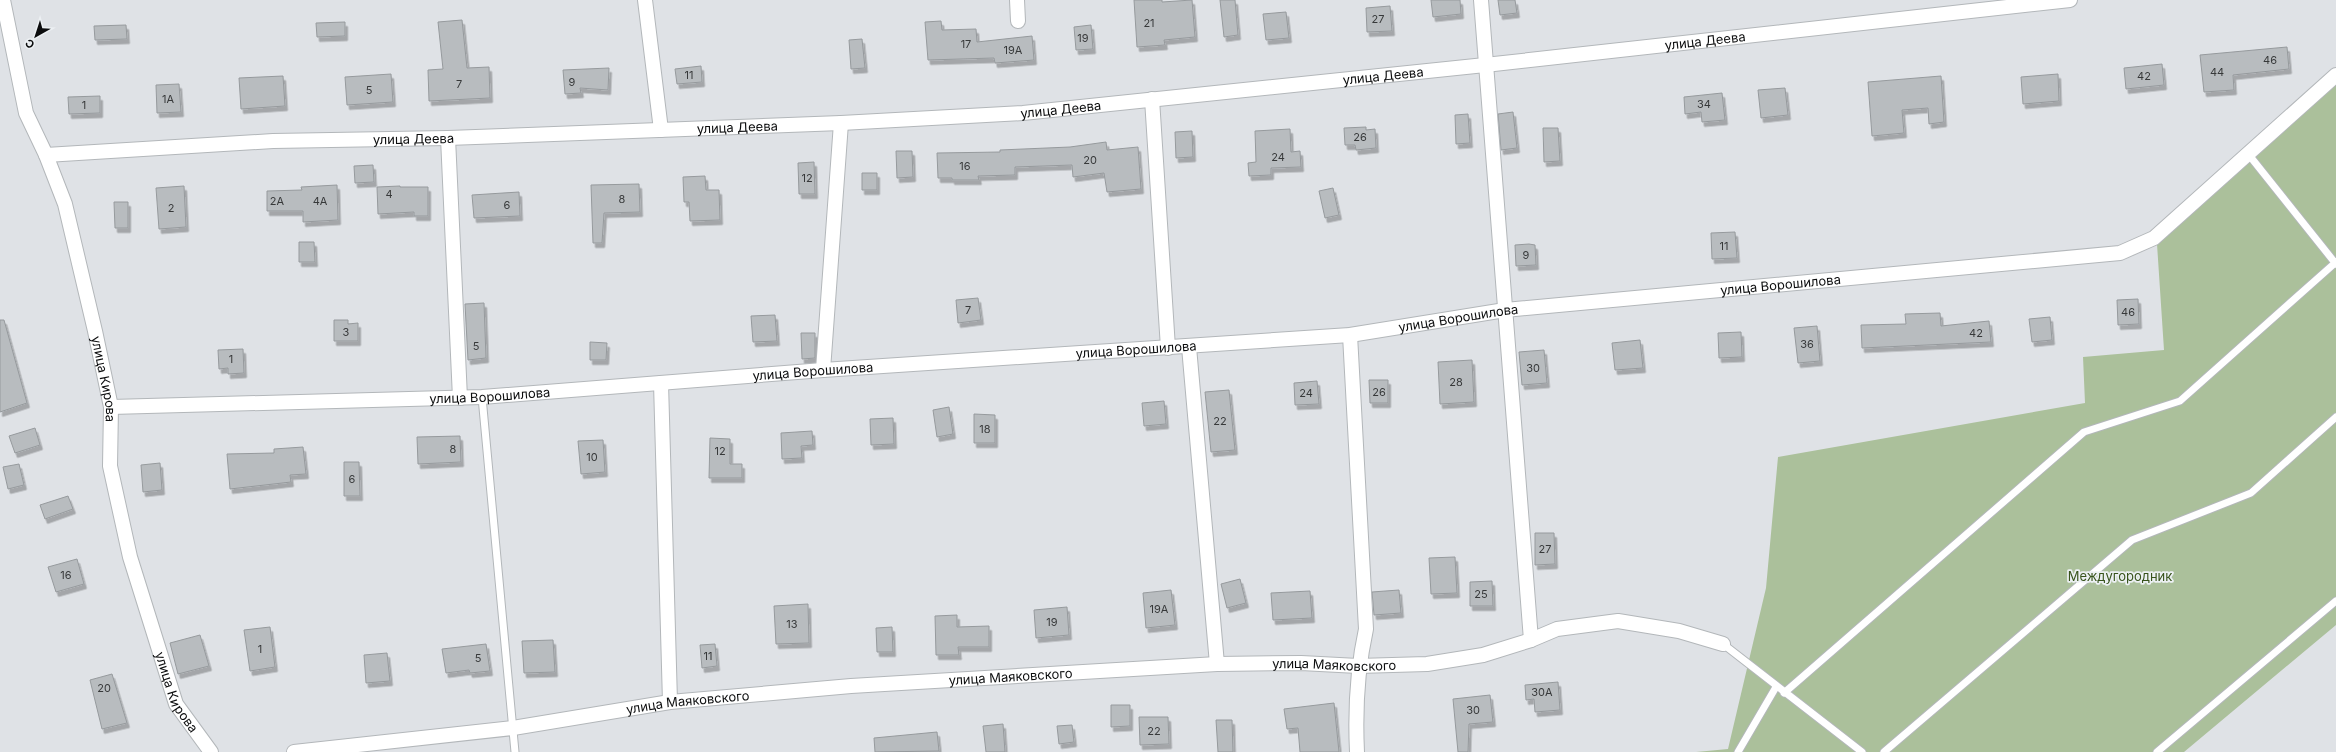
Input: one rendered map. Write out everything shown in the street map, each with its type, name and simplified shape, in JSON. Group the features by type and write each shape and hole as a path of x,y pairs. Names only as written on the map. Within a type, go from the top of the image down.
{"street":[{"name":"улица Кирова","path":"3,0 26,113 46,154 64,204 111,407 110,466 130,557 176,704 211,752"},
{"path":"645,0 661,130"},
{"path":"1017,0 1018,21"},
{"path":"1481,0 1531,640"},
{"name":"улица Деева","path":"46,154 273,141 448,138 841,123 1023,113 1485,65 2070,0"},
{"name":"улица Ворошилова","path":"111,407 482,397 823,370 1189,347 1350,335 1505,310 2120,253 2154,238 2336,75"},
{"path":"1152,99 1168,348"},
{"path":"823,370 841,123"},
{"path":"448,138 460,398"},
{"path":"1350,335 1366,629 1358,666 1356,710 1357,752"},
{"path":"1189,347 1217,664"},
{"path":"661,383 670,702"},
{"name":"улица Маяковского","path":"294,752 513,728 670,702 852,686 1217,664 1301,663 1358,666 1427,664 1476,656 1531,640 1557,629 1618,621 1679,631 1723,644"}],"lane":[{"path":"1784,693 2084,432 2180,401 2336,263 2248,155"},
{"path":"482,397 515,752"},
{"path":"1884,752 2132,540 2251,493 2336,417"},
{"path":"2157,752 2336,601"},
{"path":"1723,644 1776,687 1862,752"},
{"path":"1738,752 1776,687"}],"green space":[{"name":"Междугородник","path":"2336,76 2336,625 2184,752 1696,752 1728,749 1766,588 1778,457 2085,403 2083,357 2164,350 2157,244"}],"building":[{"path":"1134,0 1162,0 1162,2 1192,0 1195,37 1164,40 1165,45 1137,47"},
{"path":"1220,0 1235,0 1238,35 1224,37"},
{"path":"1431,0 1460,0 1461,14 1433,17"},
{"path":"1498,0 1515,0 1517,13 1500,15"},
{"path":"1390,6 1392,31 1367,32 1366,8"},
{"path":"1286,12 1289,38 1266,40 1263,14"},
{"path":"462,20 467,68 489,67 490,98 429,101 428,70 443,69 438,22"},
{"path":"941,21 942,30 976,29 977,42 1032,36 1034,60 995,63 994,58 928,60 925,22"},
{"path":"345,22 345,36 317,37 316,23"},
{"path":"126,25 127,39 95,40 94,26"},
{"path":"1091,25 1093,49 1076,50 1074,27"},
{"path":"862,39 865,68 851,69 849,40"},
{"path":"2287,47 2289,69 2233,75 2234,90 2204,92 2200,55"},
{"path":"2162,64 2164,85 2126,89 2124,68"},
{"path":"701,66 702,82 677,84 675,69"},
{"path":"609,68 608,90 580,88 581,93 565,94 563,70"},
{"path":"391,74 393,102 347,105 345,77"},
{"path":"2058,74 2059,101 2023,104 2021,77"},
{"path":"283,76 285,106 241,109 239,78"},
{"path":"1941,76 1944,122 1929,124 1928,108 1902,110 1904,133 1872,136 1868,82"},
{"path":"179,84 181,112 157,113 156,85"},
{"path":"1785,88 1788,115 1761,118 1758,90"},
{"path":"1722,93 1725,120 1702,122 1701,112 1685,114 1684,97"},
{"path":"100,96 100,113 69,114 68,97"},
{"path":"1513,112 1517,148 1501,150 1498,114"},
{"path":"1468,114 1470,143 1456,144 1455,115"},
{"path":"1366,127 1366,130 1375,129 1376,148 1356,150 1355,145 1345,145 1344,128"},
{"path":"1543,128 1558,128 1560,161 1544,162"},
{"path":"1290,129 1291,152 1300,151 1301,167 1271,168 1271,175 1249,176 1248,163 1256,162 1255,131"},
{"path":"1192,131 1193,157 1176,158 1175,132"},
{"path":"1106,142 1107,150 1138,147 1141,189 1107,192 1104,173 1073,177 1072,165 1015,167 1015,175 978,176 979,180 952,180 952,178 938,178 937,153 1000,152 1000,150 1070,147"},
{"path":"896,151 912,151 913,177 897,178"},
{"path":"814,162 815,194 799,194 798,163"},
{"path":"373,165 374,182 355,183 354,166"},
{"path":"862,173 877,173 877,190 862,190"},
{"path":"705,176 706,190 719,190 720,220 690,221 689,202 684,202 683,177"},
{"path":"639,184 640,212 604,213 602,243 593,243 591,185"},
{"path":"337,185 338,220 303,222 303,211 267,211 267,191 302,190 301,187"},
{"path":"184,186 186,227 159,229 156,188"},
{"path":"377,187 428,187 428,216 414,216 414,212 378,214"},
{"path":"1333,188 1339,215 1325,218 1319,191"},
{"path":"519,192 520,216 474,218 472,195"},
{"path":"114,202 128,202 128,228 115,228"},
{"path":"1735,232 1737,258 1712,259 1711,233"},
{"path":"299,242 314,242 315,262 299,262"},
{"path":"1515,245 1535,245 1536,265 1516,266"},
{"path":"978,298 981,320 958,323 956,300"},
{"path":"2138,299 2139,324 2118,325 2117,300"},
{"path":"484,303 486,358 468,360 465,304"},
{"path":"1940,313 1941,326 1989,321 1991,342 1862,348 1861,325 1906,324 1905,314"},
{"path":"775,315 777,341 753,342 751,316"},
{"path":"2050,317 2052,340 2032,342 2029,319"},
{"path":"0,320 4,320 27,403 0,412"},
{"path":"334,320 348,320 348,324 358,323 358,341 334,341"},
{"path":"1817,326 1820,361 1798,363 1794,328"},
{"path":"1741,332 1742,357 1719,358 1718,333"},
{"path":"801,333 815,333 815,358 802,359"},
{"path":"1640,340 1643,368 1615,370 1612,343"},
{"path":"590,342 607,343 606,360 590,360"},
{"path":"243,349 244,373 228,374 228,368 219,369 218,350"},
{"path":"1544,350 1547,383 1522,385 1519,352"},
{"path":"1472,360 1474,402 1440,404 1438,362"},
{"path":"1369,380 1388,380 1388,403 1370,403"},
{"path":"1317,381 1319,404 1295,405 1294,383"},
{"path":"1229,390 1235,450 1211,452 1205,392"},
{"path":"1164,401 1166,424 1144,426 1142,403"},
{"path":"949,407 953,434 937,437 933,410"},
{"path":"974,414 995,415 995,443 974,443"},
{"path":"893,418 894,444 871,445 870,419"},
{"path":"35,428 40,445 15,453 9,436"},
{"path":"812,431 813,445 801,446 802,458 782,459 781,433"},
{"path":"460,436 461,462 418,464 417,437"},
{"path":"710,438 730,439 730,464 742,464 742,478 709,478"},
{"path":"603,440 605,472 581,474 578,441"},
{"path":"303,447 306,474 290,475 291,482 230,489 227,454 274,453 274,449"},
{"path":"344,462 359,462 360,496 344,496"},
{"path":"160,463 162,490 143,492 141,465"},
{"path":"19,464 24,485 8,489 3,467"},
{"path":"68,496 73,509 45,519 40,505"},
{"path":"1535,533 1554,533 1555,564 1535,565"},
{"path":"1455,557 1457,593 1431,594 1429,558"},
{"path":"77,559 84,584 56,592 48,567"},
{"path":"1240,579 1246,603 1227,608 1221,584"},
{"path":"1492,581 1493,606 1470,606 1470,582"},
{"path":"1171,590 1175,625 1146,628 1143,593"},
{"path":"1399,590 1401,613 1374,615 1372,592"},
{"path":"1310,591 1312,618 1273,620 1271,593"},
{"path":"808,604 809,643 776,644 774,606"},
{"path":"1067,607 1069,635 1036,638 1034,610"},
{"path":"957,615 957,627 989,626 989,647 958,647 959,655 936,655 935,616"},
{"path":"270,627 275,667 250,671 244,630"},
{"path":"892,627 893,652 877,652 876,628"},
{"path":"200,635 209,666 178,674 170,643"},
{"path":"553,640 555,672 524,673 522,641"},
{"path":"486,644 490,671 470,673 469,670 446,673 442,649"},
{"path":"715,644 717,666 702,668 700,645"},
{"path":"387,653 390,681 366,683 364,655"},
{"path":"112,674 127,723 102,729 90,680"},
{"path":"1558,682 1560,710 1535,712 1534,699 1526,700 1525,685"},
{"path":"1490,695 1493,722 1469,724 1468,752 1458,752 1453,699"},
{"path":"1334,703 1339,752 1300,752 1298,728 1287,729 1284,709"},
{"path":"1111,705 1130,705 1130,726 1111,727"},
{"path":"1139,717 1168,717 1169,744 1140,745"},
{"path":"1216,720 1232,720 1233,752 1218,752"},
{"path":"1003,724 1005,752 986,752 983,726"},
{"path":"1072,725 1074,742 1059,744 1057,726"},
{"path":"937,732 939,751 875,752 874,738"}]}
